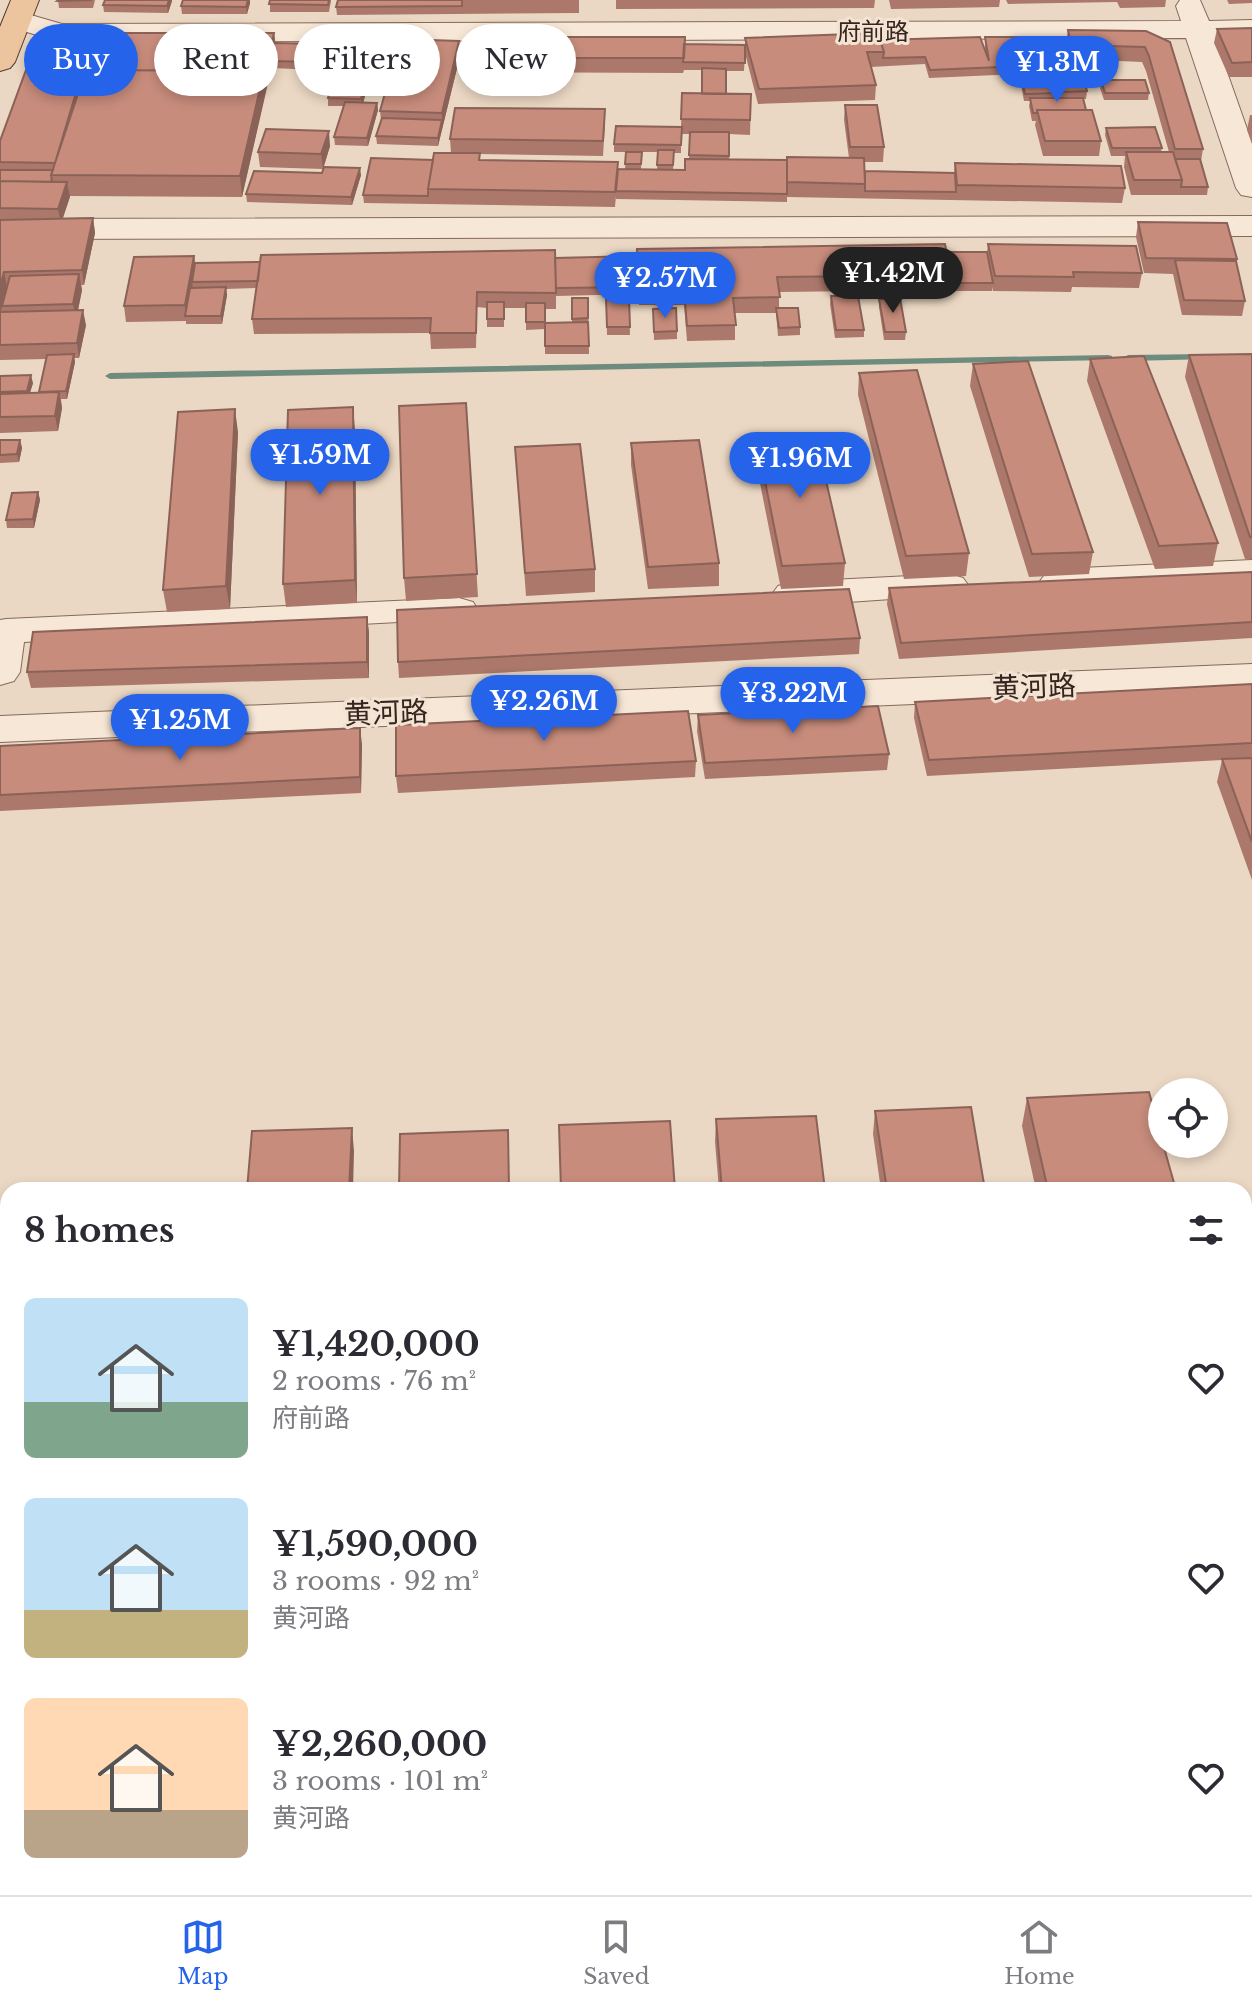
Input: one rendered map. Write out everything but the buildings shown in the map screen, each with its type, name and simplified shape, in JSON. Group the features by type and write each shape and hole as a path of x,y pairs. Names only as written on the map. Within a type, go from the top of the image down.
{"main road":[{"path":"0,62 14,12"}],"street":[{"path":"593,0 593,32"},
{"path":"1187,0 1252,188"},
{"name":"府前路","path":"14,12 60,33 1252,29"},
{"path":"0,229 1252,226"},
{"path":"1028,582 1252,572"},
{"path":"757,595 980,585"},
{"path":"0,672 6,631 501,608"},
{"name":"黄河路","path":"0,729 1252,677"}],"waterway":[{"path":"1128,358 1208,357"},
{"path":"110,376 1108,358"}]}
